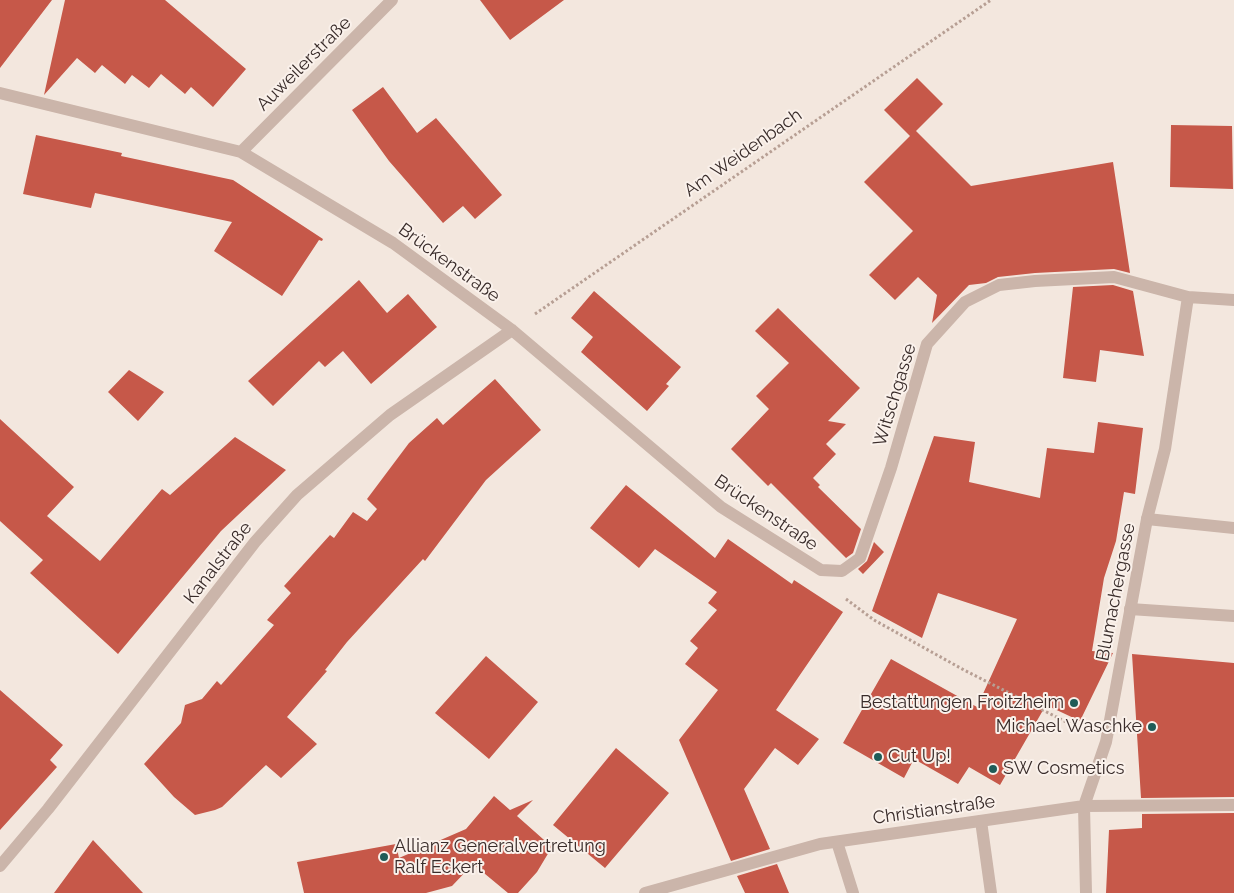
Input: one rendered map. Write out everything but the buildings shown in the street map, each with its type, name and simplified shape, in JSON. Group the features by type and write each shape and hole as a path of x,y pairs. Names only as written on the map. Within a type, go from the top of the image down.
{"street":[{"name":"Auweilerstraße","path":"241,152 392,0"},
{"name":"Brückenstraße","path":"0,94 241,152 394,244 512,330 721,507 821,570"},
{"name":"Witschgasse","path":"821,570 842,571 860,558 891,468 927,344 966,302 999,285 1114,277 1188,297 1234,300"},
{"name":"Blumachergasse","path":"1086,893 1084,806 1106,742 1147,519 1164,449 1188,297"},
{"name":"Kanalstraße","path":"0,866 48,809 255,542 297,495 390,414 512,330"},
{"path":"1147,519 1234,528"},
{"path":"1130,609 1234,616"},
{"name":"Christianstraße","path":"645,893 820,844 1084,806 1234,805"},
{"path":"981,821 991,893"},
{"path":"838,842 853,893"}],"path":[{"name":"Am Weidenbach","path":"512,330 991,0"},
{"path":"821,570 839,594 874,620 964,670 1106,742"}],"place":[{"name":"Bestattungen Froitzheim","path":"1074,703"},
{"name":"Michael Waschke","path":"1152,727"},
{"name":"Cut Up!","path":"878,757"},
{"name":"SW Cosmetics","path":"993,769"},
{"name":"Allianz Generalvertretung Ralf Eckert","path":"384,857"}]}
